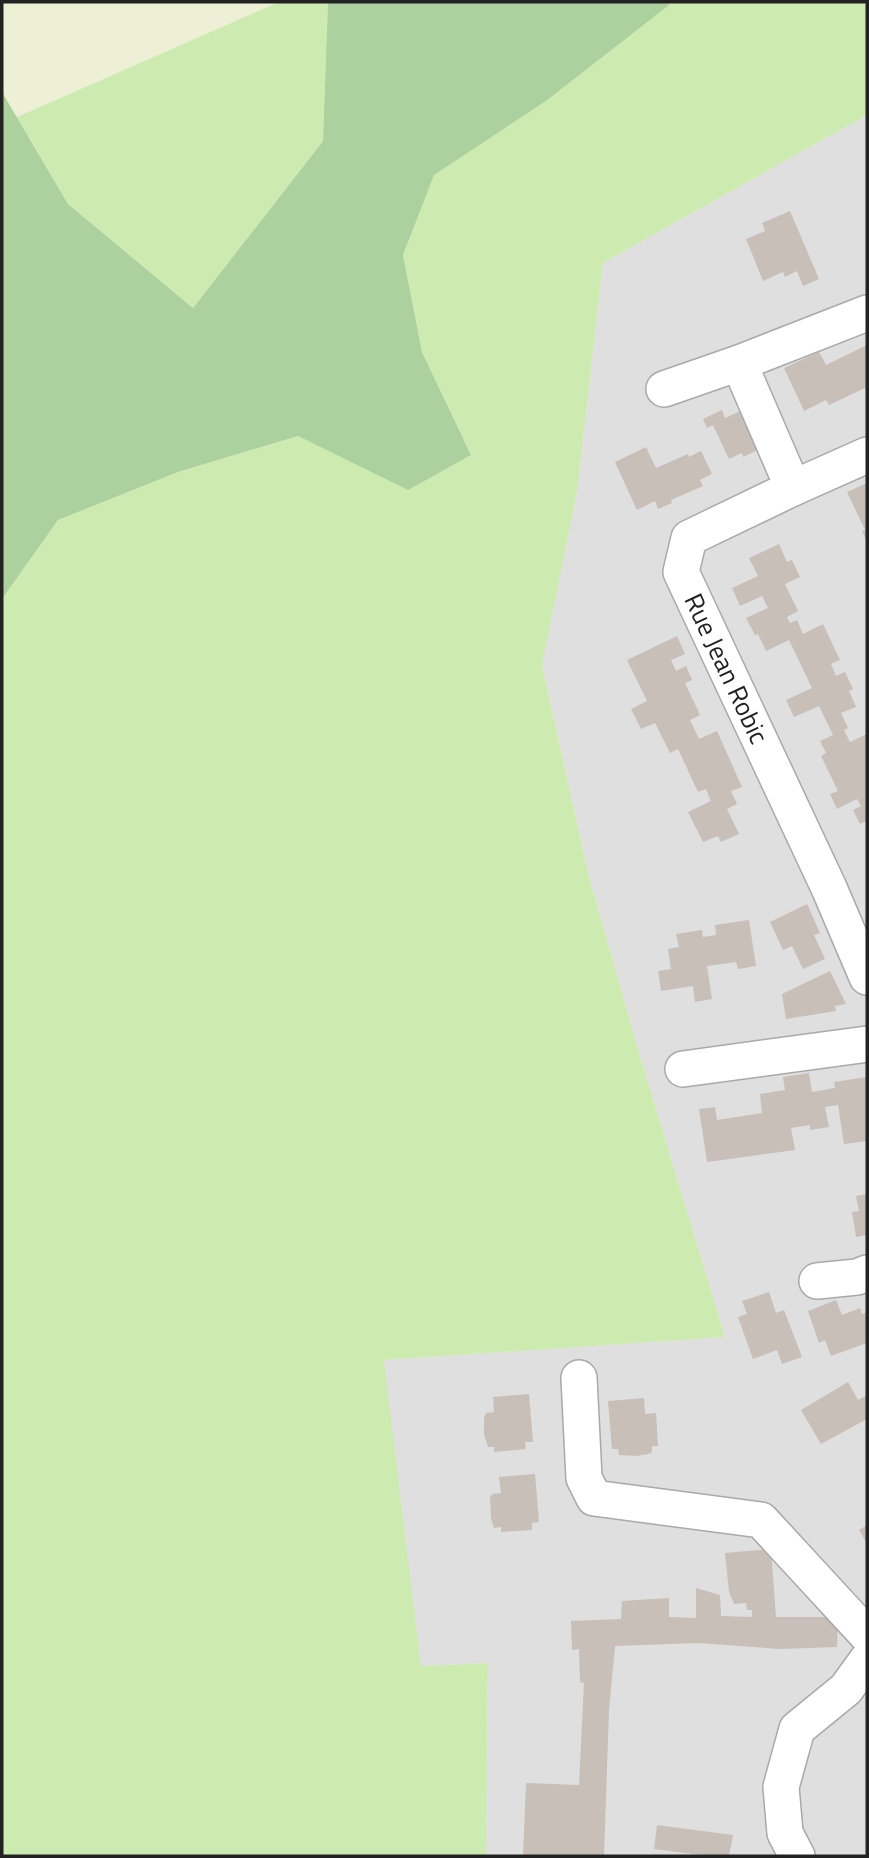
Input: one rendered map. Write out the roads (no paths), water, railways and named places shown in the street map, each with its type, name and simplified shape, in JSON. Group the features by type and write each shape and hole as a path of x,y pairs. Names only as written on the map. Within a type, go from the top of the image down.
{"street":[{"path":"664,389 867,313"},
{"path":"739,363 793,488"},
{"name":"Rue Jean Robic","path":"867,455 690,537 681,572 829,888 867,976"},
{"path":"683,1069 867,1044"},
{"path":"817,1280 857,1277 867,1273"},
{"path":"579,1378 584,1478 594,1498 761,1520 867,1635"},
{"path":"797,1856 785,1833 781,1787 797,1729 846,1689 867,1660"}]}
